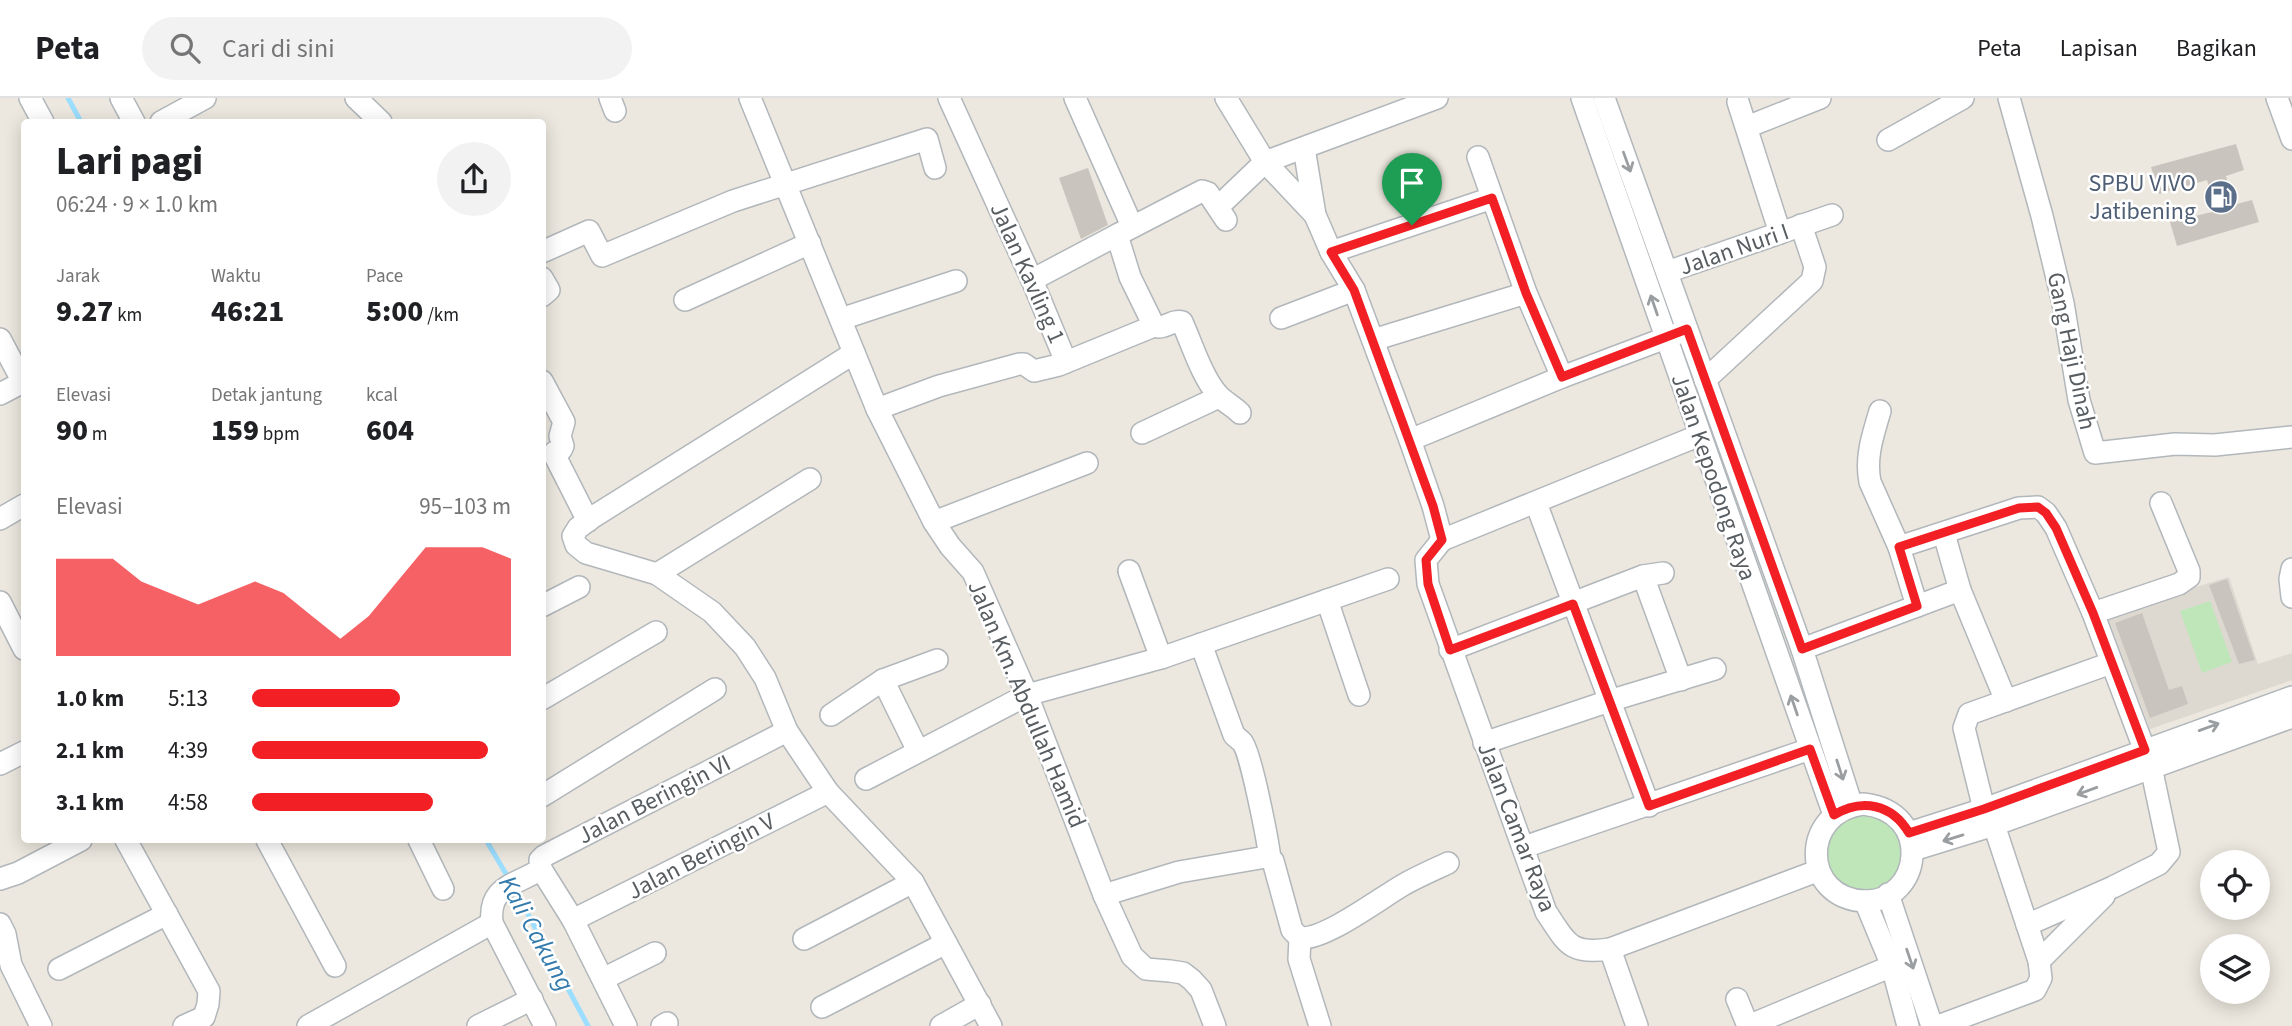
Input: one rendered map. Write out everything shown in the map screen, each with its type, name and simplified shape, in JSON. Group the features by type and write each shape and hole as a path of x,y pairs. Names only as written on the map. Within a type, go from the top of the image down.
{"street":[{"path":"30,98 41,119"},
{"path":"121,98 132,119"},
{"path":"166,119 205,98"},
{"path":"356,98 378,119"},
{"name":"Jalan Km. Abdullah Hamid","path":"750,98 877,409 934,522 950,546 973,572 1027,695 1104,895 1132,956 1146,969 1170,971 1192,979 1200,990 1215,1026"},
{"name":"Jalan Kavling 1","path":"950,98 1066,362 1154,326"},
{"path":"1075,98 1124,231 1130,277 1142,305 1154,326 1160,328 1176,321 1182,322 1211,385 1219,397 1240,413"},
{"path":"1226,98 1265,162 1315,215"},
{"path":"1032,280 1196,193 1202,191 1217,207 1265,162 1437,98"},
{"name":"Jalan Kepodong Raya","path":"1582,98 1810,749 1843,810"},
{"name":"Jalan Kepodong Raya","path":"1604,98 1802,649 1843,810"},
{"path":"1747,127 1819,98"},
{"path":"1888,140 1963,98"},
{"name":"Gang Haji Dinah","path":"2009,98 2042,216 2063,303 2079,400 2095,453 2175,444 2215,445 2292,437"},
{"path":"2277,98 2292,139"},
{"path":"1738,102 1780,233"},
{"path":"546,250 589,231 602,256 733,201 963,127"},
{"path":"927,139 935,168"},
{"path":"1304,148 1315,215 1331,252 1354,290 1410,440 1442,540 1700,435"},
{"path":"1478,157 1526,293 1562,377"},
{"path":"1331,252 1492,198"},
{"name":"Jalan Nuri I","path":"1667,272 1832,215"},
{"name":"Jalan Nuri I","path":"1705,380 1812,281 1815,267 1801,225"},
{"path":"685,300 810,243"},
{"path":"841,318 956,281"},
{"path":"1281,318 1354,290"},
{"path":"1373,340 1526,293"},
{"path":"1410,440 1687,329"},
{"path":"0,339 21,378"},
{"path":"854,352 588,521 578,528 573,536 576,545 586,553 657,574 712,612 744,647 765,678 787,731 828,792 913,882 991,1026"},
{"path":"877,409 939,386 1018,364 1024,364 1034,371 1066,362"},
{"path":"0,394 21,384"},
{"path":"546,388 564,422 559,436 563,446 555,452 555,456 588,521"},
{"path":"1142,433 1219,397"},
{"path":"1880,411 1868,453 1870,482 1899,547 1917,606"},
{"path":"934,522 1087,463"},
{"path":"657,574 810,479"},
{"path":"1536,503 1649,806"},
{"path":"2093,613 2179,584 2189,577 2189,571 2161,503"},
{"path":"0,519 21,507"},
{"path":"1899,547 2019,508 2038,507 2046,513 2056,528 2093,613 2148,759 2169,852 2159,864 2027,925"},
{"path":"1944,534 1960,590 2006,701"},
{"name":"Jalan Camar Raya","path":"1442,540 1426,560 1428,584 1546,912 1572,947 1589,952 1610,948 1817,872"},
{"path":"2292,569 2292,597"},
{"path":"1129,570 1161,658"},
{"path":"1450,650 1653,575 1681,680"},
{"path":"866,779 1027,695 1161,658 1388,579"},
{"path":"546,604 579,587"},
{"path":"1802,649 1960,590"},
{"path":"1327,600 1359,695"},
{"path":"0,602 14,642"},
{"path":"546,697 656,632"},
{"path":"1200,644 1234,734 1246,751 1270,859 1273,861 1292,930 1300,939 1299,959 1320,1026"},
{"path":"831,715 883,680 936,660"},
{"path":"1938,1026 2035,990 2041,978 2039,961 1989,817 1964,728 1966,720 1969,714 2111,663"},
{"path":"1484,743 1715,669"},
{"path":"883,680 918,751"},
{"path":"546,794 715,689"},
{"path":"1911,841 1989,817 2148,759 2292,697"},
{"path":"2148,759 2292,718"},
{"name":"Jalan Beringin VI","path":"492,923 491,909 497,893 537,872 544,856 787,731"},
{"path":"1524,847 1810,749"},
{"path":"0,764 21,753"},
{"name":"Jalan Beringin V","path":"573,920 828,792"},
{"path":"1863,804 1885,809 1903,823 1911,841 1910,867 1902,883 1888,894 1865,901 1850,899 1837,892 1817,872 1818,840 1824,826 1843,810 1863,804"},
{"path":"0,879 18,873 75,843"},
{"path":"128,843 209,991 204,1017 184,1026"},
{"path":"269,843 335,966"},
{"path":"420,843 443,889"},
{"path":"1104,895 1179,872 1262,858 1270,859"},
{"path":"1300,939 1327,931 1407,883 1448,863"},
{"path":"537,872 573,920 626,1026"},
{"path":"804,939 913,882"},
{"path":"2039,961 2113,887"},
{"path":"1888,894 1932,1026"},
{"path":"1865,901 1892,966 1908,1026"},
{"path":"59,969 167,914"},
{"path":"308,1026 492,923 545,1026"},
{"path":"0,924 5,934 11,965 41,1026"},
{"path":"822,1007 946,943"},
{"path":"1610,948 1637,1026"},
{"path":"603,979 655,953"},
{"path":"1737,999 1748,1026 1892,966"},
{"path":"478,1026 532,999"},
{"path":"941,1026 981,1004"}],"shaded area":[{"path":"2229,577 2258,664 2292,653 2292,680 2150,729 2106,614"}],"green space":[{"path":"2210,601 2232,662 2202,673 2180,611"},
{"path":"1864,814 1879,817 1891,826 1900,838 1903,853 1900,868 1891,880 1879,889 1864,892 1849,889 1837,880 1828,868 1825,853 1828,838 1837,826 1849,817"}],"building":[{"name":"SPBU VIVO Jatibening","path":"2236,144 2244,170 2226,176 2233,205 2252,200 2259,222 2177,246 2170,222 2216,211 2207,180 2159,194 2151,167"},
{"path":"1088,168 1108,225 1081,239 1059,178"},
{"path":"2227,579 2255,660 2239,664 2209,585"},
{"path":"2142,613 2169,690 2182,686 2188,704 2150,718 2115,623"}],"waterway":[{"name":"Kali Cakung","path":"68,98 79,119"},
{"name":"Kali Cakung","path":"488,843 509,879"},
{"name":"Kali Cakung","path":"514,888 588,1026"}],"place":[{"name":"SPBU VIVO Jatibening","path":"2221,197"}],"route":[{"path":"1492,198 1526,293 1562,377 1687,329 1802,649 1917,606 1899,547 2019,508 2038,507 2046,513 2056,528 2093,613 2145,750 1984,809 1909,833 1895,815 1875,805 1852,806 1834,815 1810,749 1649,806 1573,604 1450,650 1428,584 1426,560 1442,540 1433,506 1354,290 1331,252 1412,225 1492,198"}]}
